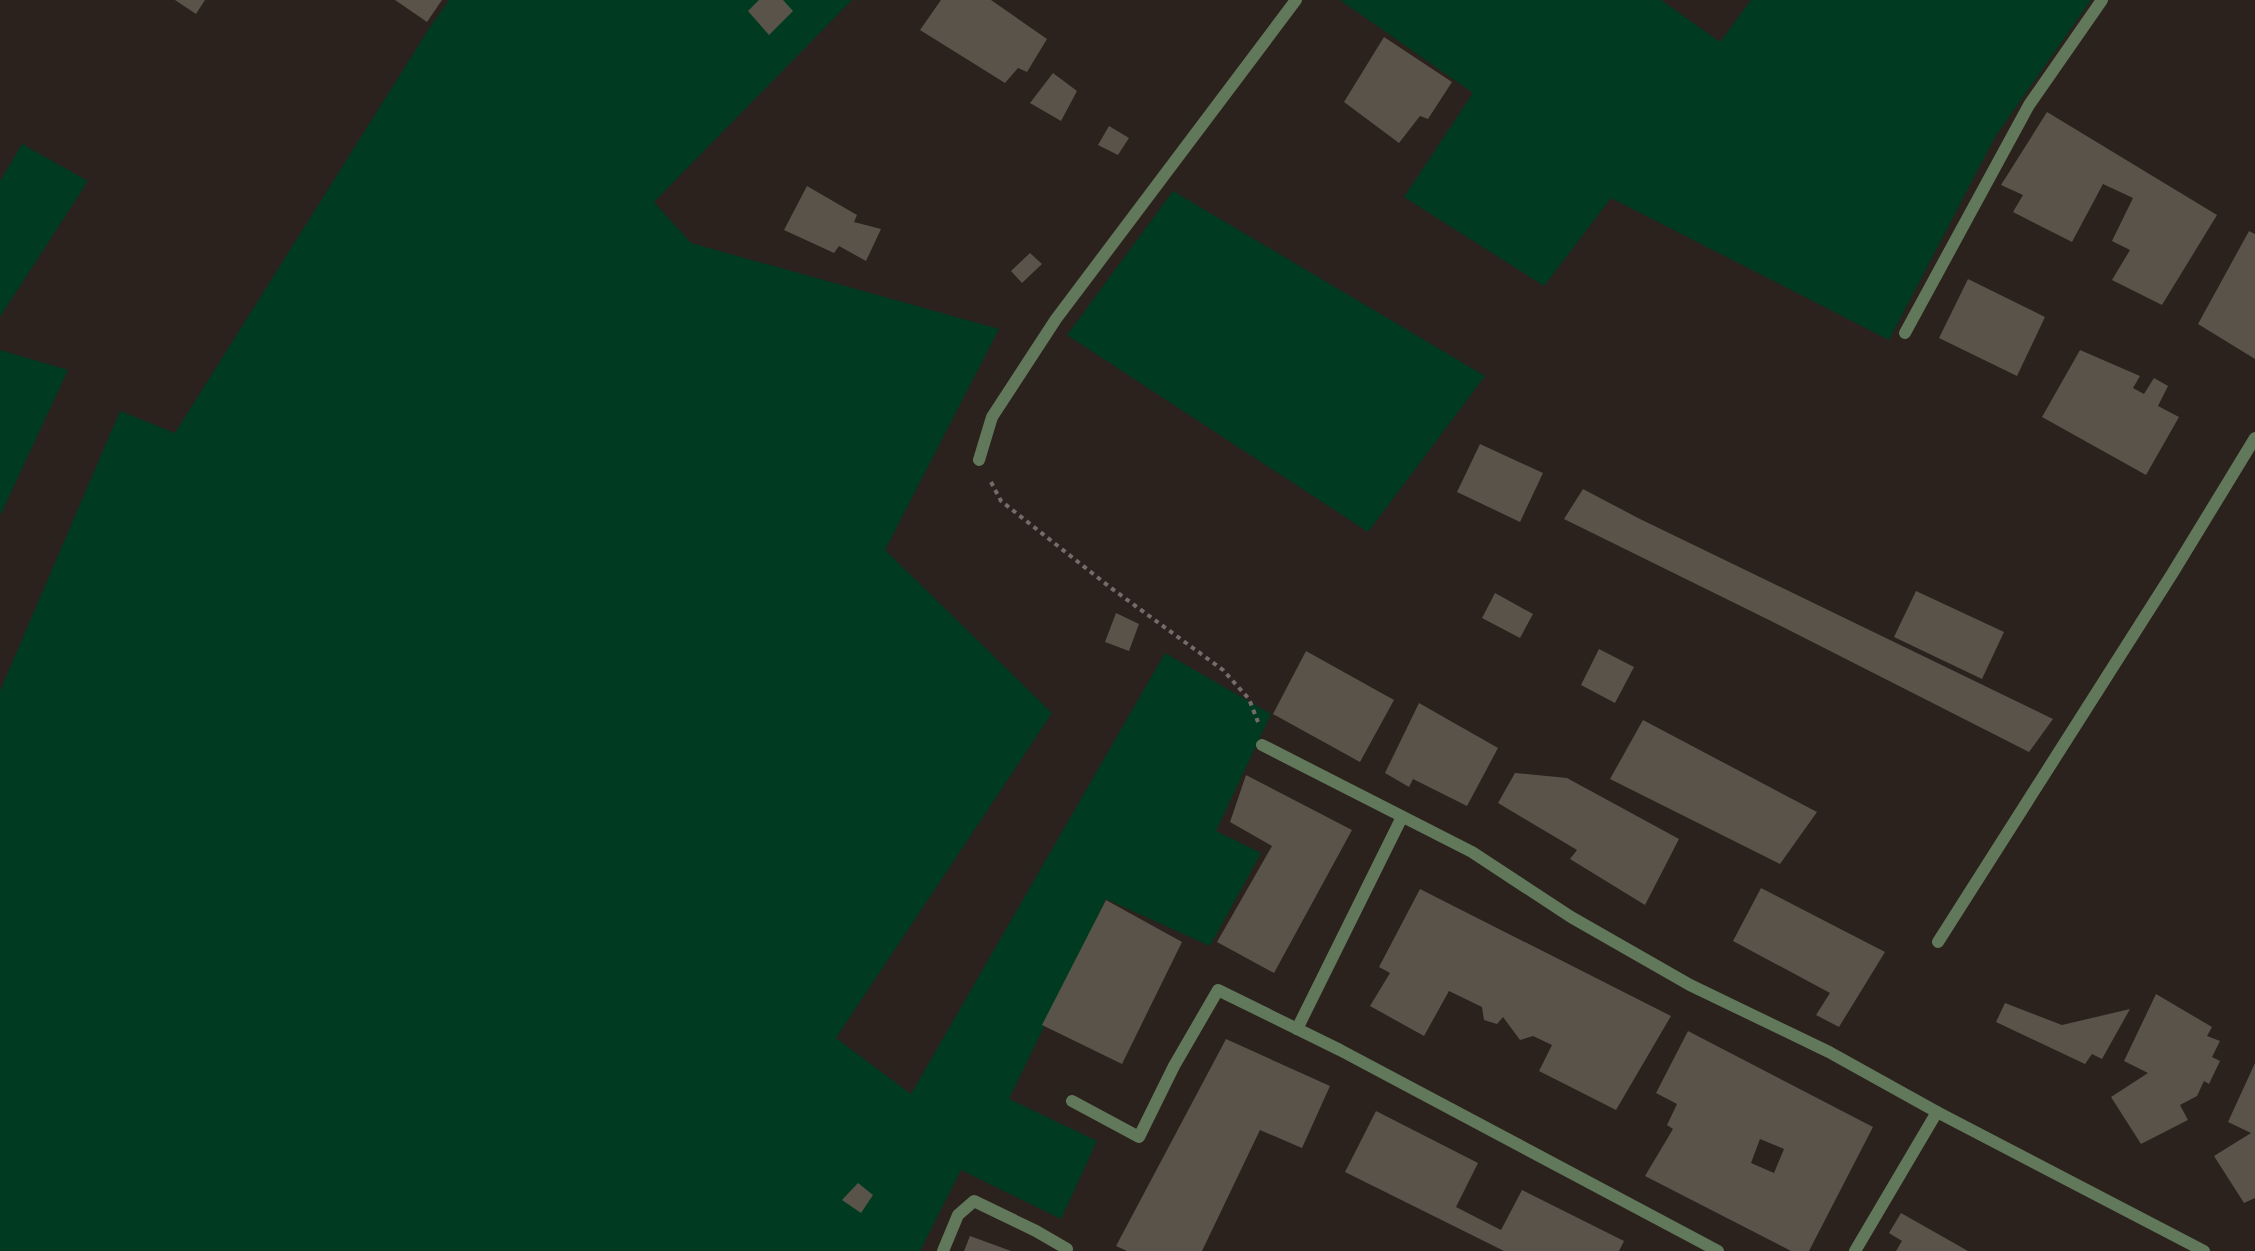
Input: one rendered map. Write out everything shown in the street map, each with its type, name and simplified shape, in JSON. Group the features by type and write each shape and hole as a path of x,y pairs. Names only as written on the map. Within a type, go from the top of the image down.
{"street":[{"path":"979,460 992,417 1056,319 1296,0"},
{"path":"1905,333 2029,105 2102,0"},
{"path":"1938,942 2172,574 2255,438"},
{"path":"1262,745 1472,852 1571,917 1690,985 1829,1052 1937,1112 2204,1251"},
{"path":"1297,1029 1402,817"},
{"path":"1072,1101 1138,1137 1174,1066 1218,990 1351,1055 1718,1251"},
{"path":"1855,1251 1937,1112"},
{"path":"943,1251 958,1215 974,1201 1036,1231 1067,1249 1066,1251"}],"path":[{"path":"979,460 1001,501 1111,588 1223,670 1249,699 1257,717 1262,745"}],"green space":[{"path":"449,0 852,0 654,202 691,243 999,329 885,550 1052,713 836,1038 911,1094 1165,653 1271,714 1216,831 1261,853 1210,946 1106,899 1009,1099 1097,1141 1061,1219 961,1170 920,1251 0,1251 0,691 120,411 175,433"},
{"path":"1340,0 1661,0 1720,42 1751,0 2091,0 1995,137 1889,340 1611,198 1544,286 1404,197 1473,93"},
{"path":"22,144 88,181 0,317 0,181"},
{"path":"1173,191 1485,376 1368,532 1067,335"},
{"path":"0,350 68,370 0,516"}],"building":[{"path":"175,0 205,0 196,14"},
{"path":"395,0 442,0 427,22"},
{"path":"759,0 783,0 793,11 769,35 748,11"},
{"path":"941,0 991,0 1047,39 1027,72 1018,68 1005,83 920,30"},
{"path":"1384,37 1452,82 1428,119 1420,116 1399,143 1344,102"},
{"path":"1053,73 1077,91 1061,121 1030,103"},
{"path":"2047,112 2217,215 2162,305 2112,280 2130,250 2112,241 2133,198 2103,184 2072,242 2013,212 2023,195 2001,185"},
{"path":"1109,126 1129,138 1118,155 1098,145"},
{"path":"807,186 857,215 854,222 881,229 866,261 839,246 834,253 784,230"},
{"path":"2249,231 2255,234 2255,359 2198,324"},
{"path":"1030,253 1042,264 1022,283 1011,271"},
{"path":"1968,279 2045,317 2017,376 1939,338"},
{"path":"2080,350 2140,376 2133,388 2144,394 2154,378 2168,386 2158,406 2179,417 2146,475 2042,417"},
{"path":"1480,444 1543,473 1520,522 1457,492"},
{"path":"1583,489 1638,518 2053,719 2029,752 1564,519"},
{"path":"1916,591 2004,632 1982,679 1894,637"},
{"path":"1495,593 1533,614 1520,638 1482,618"},
{"path":"1116,613 1139,624 1129,651 1105,642"},
{"path":"1599,649 1634,667 1615,703 1581,685"},
{"path":"1306,651 1394,700 1360,762 1273,714"},
{"path":"1419,703 1498,748 1467,806 1413,779 1409,787 1385,773"},
{"path":"1643,720 1817,812 1780,864 1610,779"},
{"path":"1515,773 1567,778 1679,839 1645,905 1570,859 1577,850 1498,803"},
{"path":"1246,775 1352,830 1274,973 1217,942 1272,846 1230,822"},
{"path":"1761,888 1885,952 1839,1027 1816,1015 1830,993 1733,941"},
{"path":"1420,889 1671,1016 1616,1110 1539,1071 1552,1045 1533,1036 1520,1040 1503,1017 1497,1024 1484,1020 1482,1007 1449,991 1424,1036 1370,1006 1390,973 1379,967"},
{"path":"1106,900 1182,942 1122,1064 1042,1025"},
{"path":"2156,994 2212,1027 2207,1036 2220,1041 2212,1057 2220,1061 2209,1084 2204,1081 2197,1096 2180,1105 2188,1120 2141,1144 2111,1097 2148,1073 2124,1061"},
{"path":"2005,1003 2062,1025 2130,1009 2102,1059 2092,1054 2085,1064 1996,1022"},
{"path":"1688,1031 1873,1127 1809,1251 1791,1251 1645,1176 1673,1129 1667,1125 1677,1104 1656,1093","holes":["1760,1139 1784,1149 1774,1173 1751,1163"]},
{"path":"1226,1039 1330,1086 1302,1148 1260,1130 1202,1251 1127,1251 1116,1246"},
{"path":"2255,1063 2255,1198 2244,1203 2214,1156 2251,1133 2228,1122"},
{"path":"1376,1111 1478,1163 1456,1207 1501,1230 1522,1190 1624,1241 1619,1251 1504,1251 1345,1172"},
{"path":"858,1183 873,1195 861,1213 842,1200"},
{"path":"1901,1213 1968,1251 1896,1251 1902,1241 1889,1233"},
{"path":"970,1236 1011,1251 964,1251"}]}
